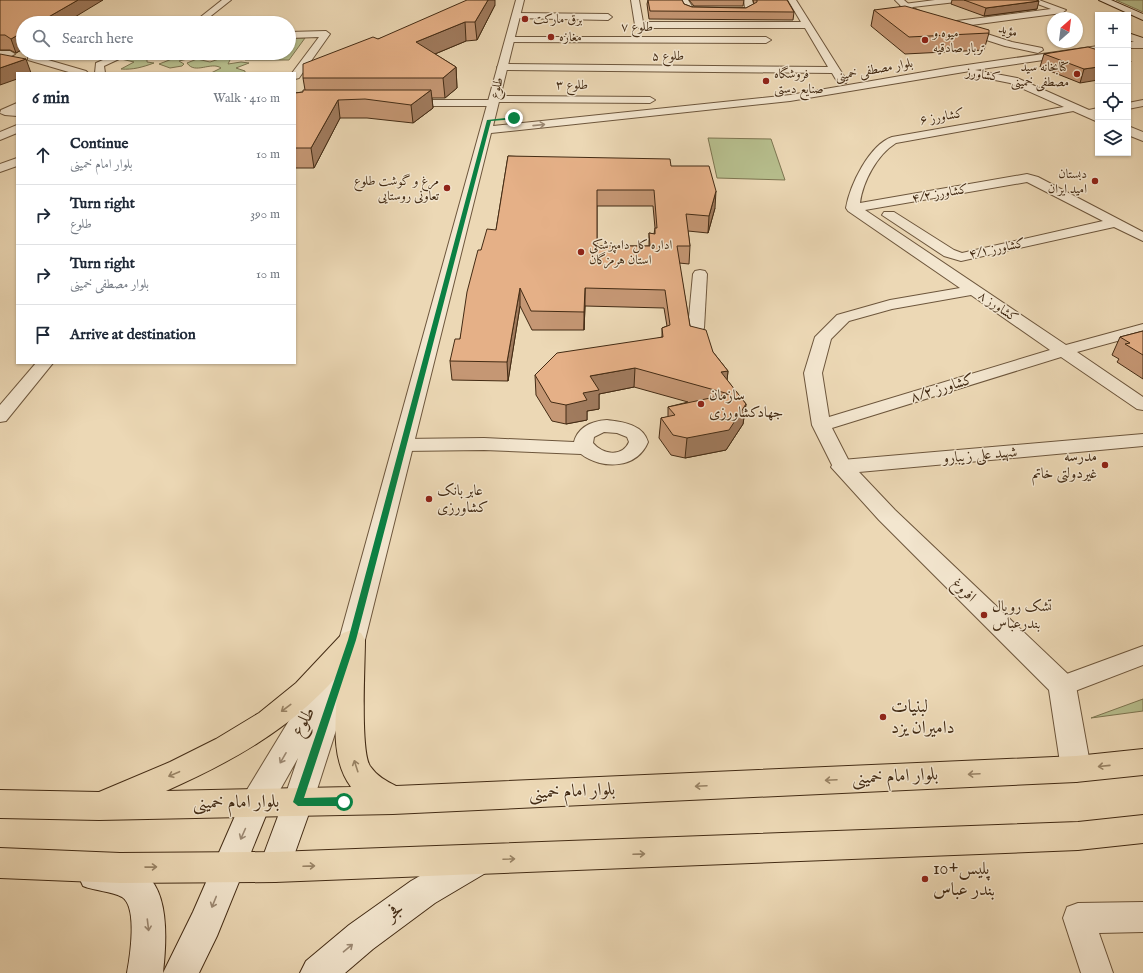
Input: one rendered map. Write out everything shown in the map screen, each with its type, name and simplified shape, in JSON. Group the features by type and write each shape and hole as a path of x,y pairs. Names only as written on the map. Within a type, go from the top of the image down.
{"main road":[{"path":"352,640 350,740 355,769 368,786 394,800"},
{"path":"99,806 203,761 263,725 289,707 316,682 352,640"},
{"name":"بلوار امام خمینی","path":"0,804 99,806 394,800 1076,769 1143,762"},
{"path":"0,863 120,868 229,866 275,867 1078,836 1143,829"}],"street":[{"path":"206,16 227,0"},
{"path":"637,0 639,25 807,25"},
{"path":"682,1 687,8 697,11 746,11 751,10 748,0"},
{"path":"792,0 842,81"},
{"path":"902,3 956,0"},
{"path":"950,25 1062,10 1031,0"},
{"path":"1099,2 1112,12"},
{"path":"1099,2 1123,12"},
{"name":"مؤید","path":"902,3 994,46 998,50 997,56"},
{"path":"518,8 608,17"},
{"name":"طلوع","path":"275,867 352,640 518,8"},
{"path":"1131,16 1141,22"},
{"name":"مؤید","path":"950,25 961,27 1004,44 1038,50"},
{"path":"296,35 326,34 296,75"},
{"path":"1131,37 1143,42"},
{"name":"طلوع ۷","path":"509,40 766,40"},
{"name":"بلوار مصطفی خمینی","path":"616,112 742,96 1095,41"},
{"path":"1131,45 1143,45"},
{"name":"بلوار مصطفی خمینی","path":"488,125 616,112 790,98 953,70 1095,49"},
{"path":"0,54 10,54 0,59"},
{"path":"38,60 80,72"},
{"path":"93,60 99,69 115,60"},
{"name":"کشاورز","path":"1011,62 1013,80"},
{"name":"طلوع ۵","path":"502,67 834,70"},
{"name":"کشاورز","path":"953,70 1013,80 1075,108 1095,114"},
{"name":"طلوع ۳","path":"392,103 650,100"},
{"path":"1131,105 1143,103"},
{"path":"16,106 5,112 16,113"},
{"name":"کشاورز ۶","path":"853,208 856,192 872,162 890,142 908,137 1075,108"},
{"path":"0,137 16,129"},
{"path":"1131,131 1143,137"},
{"path":"0,168 16,162"},
{"name":"کشاورز ۴/۲","path":"853,208 1027,178 1034,180 1114,223"},
{"name":"کشاورز ۸","path":"853,208 1143,405"},
{"name":"کشاورز ۴/۱","path":"889,215 949,253 961,257 1114,223"},
{"path":"1114,223 1143,237"},
{"path":"696,328 700,274"},
{"path":"842,467 822,425 813,373 823,337 843,318 890,305 974,290"},
{"name":"کشاورز ۸/۲","path":"822,425 1063,351 1143,329"},
{"path":"0,417 44,364"},
{"name":"شهید علی زیبارو","path":"842,467 1143,440"},
{"path":"402,445 484,444 586,448"},
{"name":"افروغ","path":"842,467 887,515 1062,686"},
{"name":"طلوع","path":"229,866 256,803 352,640"},
{"path":"1076,769 1062,686 1143,654"},
{"name":"فجر","path":"318,973 361,937 423,892 478,860"},
{"path":"42,864 119,881 136,888 145,905 150,941 145,973"},
{"path":"181,973 205,924 229,866"},
{"path":"1097,973 1078,918 1143,917"}],"green space":[{"path":"1116,0 1143,0 1143,12"},
{"path":"296,38 305,38 296,50"},
{"path":"125,60 147,60 147,62 154,63 134,69 121,69 134,62"},
{"path":"169,60 183,60 179,61 184,64 182,66 170,68 159,64"},
{"path":"194,60 210,62 216,60 230,60 228,64 241,62 249,63 236,68 245,72 213,72 221,68 213,66 194,68 187,63"},
{"path":"708,138 771,139 785,180 717,178"},
{"path":"1143,699 1143,711 1091,718"}],"building":[{"path":"0,0 78,0 50,16 16,16 16,36 11,39 5,35 0,35"},
{"path":"467,0 488,0 475,22 465,22 416,42 456,67 443,78 303,78 303,64 373,37 378,39"},
{"path":"648,0 682,0 684,4 692,7 746,8 757,2 757,0 787,0 794,12 650,11"},
{"path":"964,0 1036,0 1039,1 986,8"},
{"path":"905,6 989,30 989,33 909,37 874,10"},
{"path":"1088,47 1095,49 1095,67 1084,69 1044,54 1083,48"},
{"path":"0,54 16,57 16,60 23,60 0,68"},
{"path":"303,90 431,90 411,105 365,99 338,100 311,148 296,148 296,93 303,92"},
{"path":"508,156 670,159 671,166 709,166 716,191 709,216 686,214 690,246 677,246 690,326 706,330 713,352 728,371 721,372 746,404 729,430 687,438 673,435 661,418 675,415 668,407 729,394 635,368 590,376 599,390 583,393 587,400 566,405 551,402 535,375 557,353 663,337 662,328 670,325 665,290 585,288 584,312 531,311 520,288 507,362 450,361 455,339 460,339 467,292 478,250 481,250 487,229 496,230","holes":["597,190 654,190 657,228 655,228 655,234 649,233 650,246 597,246"]},
{"path":"1143,331 1143,355 1125,344 1130,343 1120,337"}],"place":[{"name":"برق مارکت","path":"525,19"},
{"name":"مغازه","path":"551,37"},
{"name":"میوه و تربار صادقیه","path":"925,40"},
{"name":"کتابخانه سید مصطفی خمینی","path":"1077,74"},
{"name":"فروشگاه صنایع دستی","path":"766,81"},
{"name":"دبستان امید ایران","path":"1095,181"},
{"name":"مرغ و گوشت طلوع تعاونی روستایی","path":"447,188"},
{"name":"اداره کل دامپزشکی استان هرمزگان","path":"581,252"},
{"name":"سازمان جهادکشاورزی","path":"701,404"},
{"name":"مدرسه غیردولتی خاتم","path":"1105,465"},
{"name":"عابر بانک کشاورزی","path":"429,499"},
{"name":"تشک رویال بندرعباس","path":"984,615"},
{"name":"لبنیات دامیران یزد","path":"883,717"},
{"name":"پليس+10 بندر عباس","path":"925,879"}],"route":[{"path":"344,802 298,802 352,640 402,445 489,120 514,118"}]}
